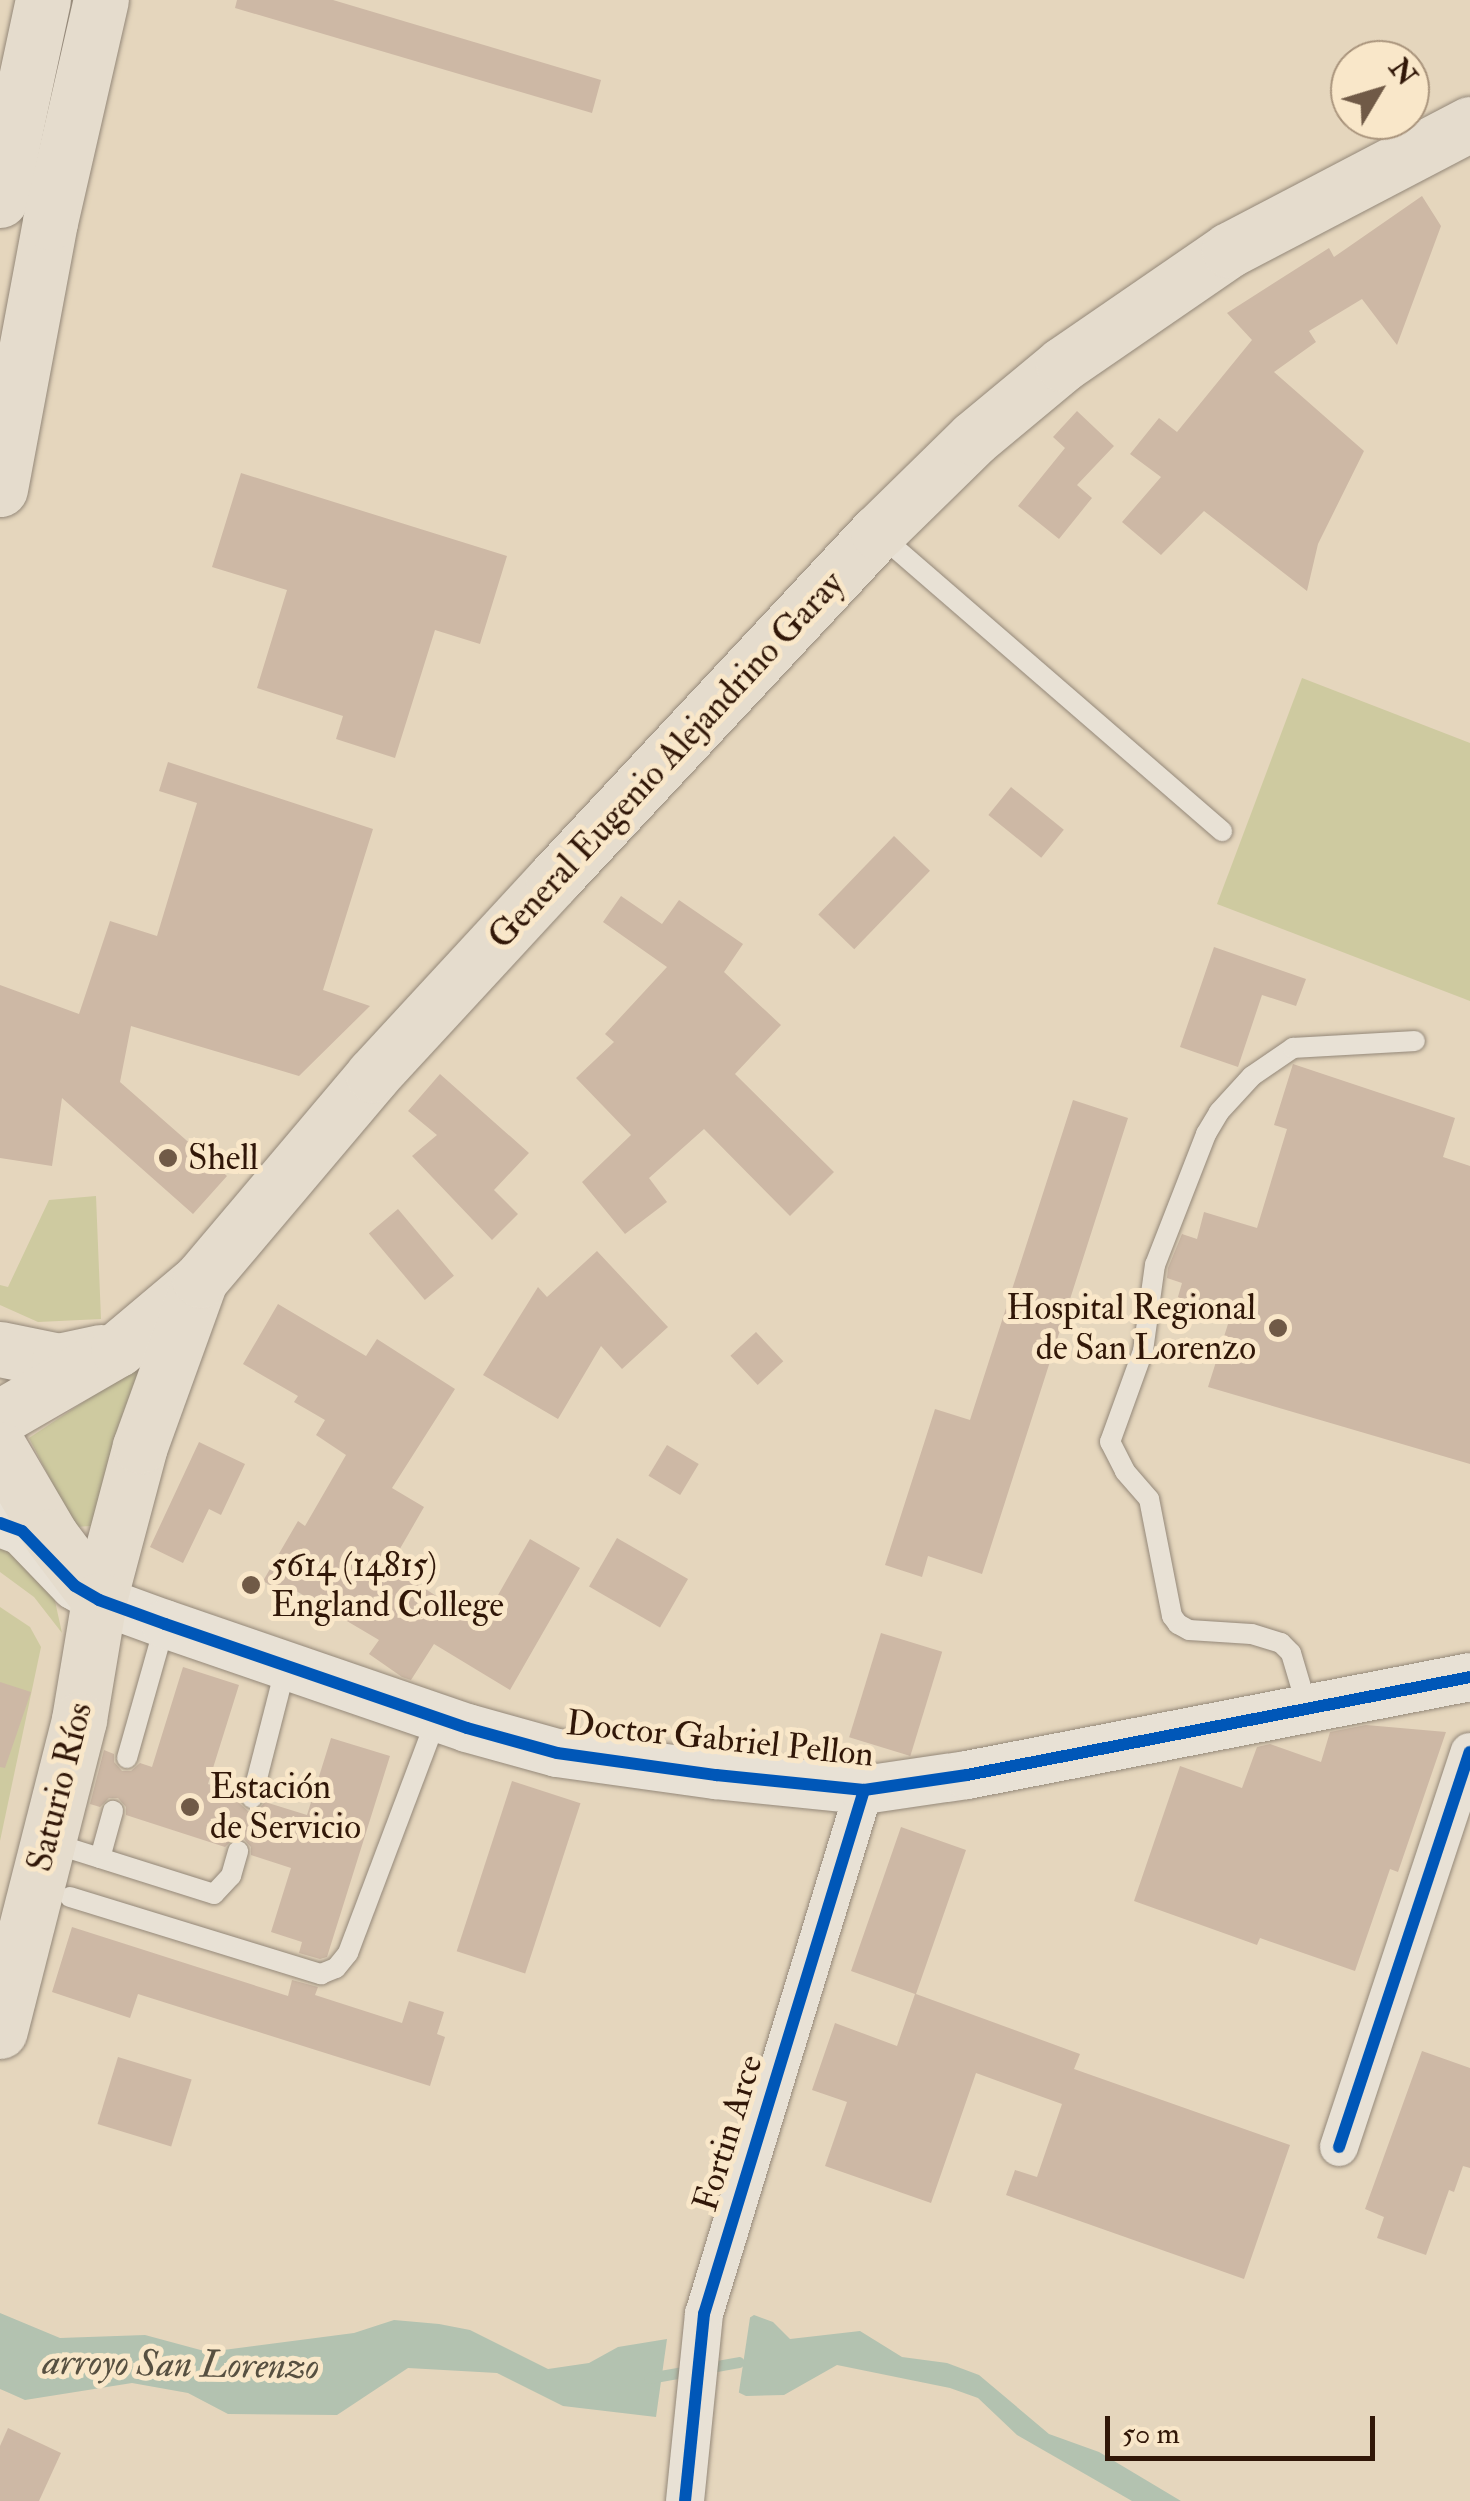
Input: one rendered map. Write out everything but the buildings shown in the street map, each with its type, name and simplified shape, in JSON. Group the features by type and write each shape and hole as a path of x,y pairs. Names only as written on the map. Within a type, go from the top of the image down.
{"main road":[{"path":"0,200 42,0"},
{"path":"0,490 50,222 100,0"},
{"name":"General Eugenio Alejandrino Garay","path":"99,1600 140,1446 200,1280 373,1076 878,532 974,438 1077,354 1229,250 1470,124"},
{"path":"0,1417 118,1349 200,1280"},
{"path":"0,1348 60,1360 118,1349"},
{"path":"0,1449 52,1536 99,1600"},
{"name":"Saturio Ríos","path":"0,2031 78,1720 99,1600"}],"street":[{"name":"Doctor Gabriel Pellon","path":"0,1522 22,1530 74,1586 99,1600 437,1718 557,1753 864,1790 967,1774 1470,1677"},
{"path":"1339,2148 1470,1752"},
{"name":"Fortin Arce","path":"685,2501 704,2314 864,1790"}],"lane":[{"path":"878,532 1222,831"},
{"path":"1307,1707 1298,1671 1281,1642 1250,1634 1189,1630 1172,1616 1149,1499 1125,1472 1110,1442 1143,1351 1154,1264 1206,1134 1220,1112 1252,1076 1293,1048 1416,1041"},
{"path":"127,1758 165,1624"},
{"path":"252,1798 286,1666"},
{"path":"70,1898 320,1974 336,1968 348,1953 437,1718"},
{"path":"100,1858 113,1811"},
{"path":"47,1842 214,1894 232,1876 238,1851"}],"shaded area":[{"path":"1302,678 1470,743 1470,1001 1217,904"},
{"path":"96,1196 101,1319 38,1322 0,1305 0,1285 8,1287 49,1200"},
{"path":"141,1364 91,1526 75,1527 29,1438"},
{"path":"0,1544 17,1548 53,1592 62,1633 34,1597 0,1572"},
{"path":"0,1607 30,1627 41,1647 0,1841"}],"water":[{"path":"0,2313 60,2338 145,2335 208,2352 354,2333 394,2320 439,2324 470,2330 548,2369 589,2363 618,2347 667,2339 656,2417 563,2406 497,2373 408,2368 337,2415 228,2414 188,2393 132,2383 25,2400 0,2389"},
{"path":"754,2315 773,2322 790,2339 860,2331 902,2357 947,2363 979,2375 1049,2434 1099,2452 1181,2501 1132,2501 1017,2435 978,2398 950,2388 837,2365 784,2395 746,2396 723,2385 728,2331"}],"pier":[{"path":"751,2311 738,2398 718,2386 723,2330"}],"waterway":[{"name":"arroyo San Lorenzo","path":"649,2378 739,2362"}],"cycle path":[{"path":"0,1523 22,1531 75,1586 99,1600 165,1624 467,1728 557,1753 716,1775 864,1790 967,1775 1470,1677"},
{"path":"1339,2147 1470,1752"},
{"path":"685,2501 704,2314 864,1790"}],"place":[{"name":"Shell","path":"168,1158"},
{"name":"Hospital Regional de San Lorenzo","path":"1278,1328"},
{"name":"5614 (14815) England College","path":"251,1585"},
{"name":"Estación de Servicio","path":"190,1807"}]}
